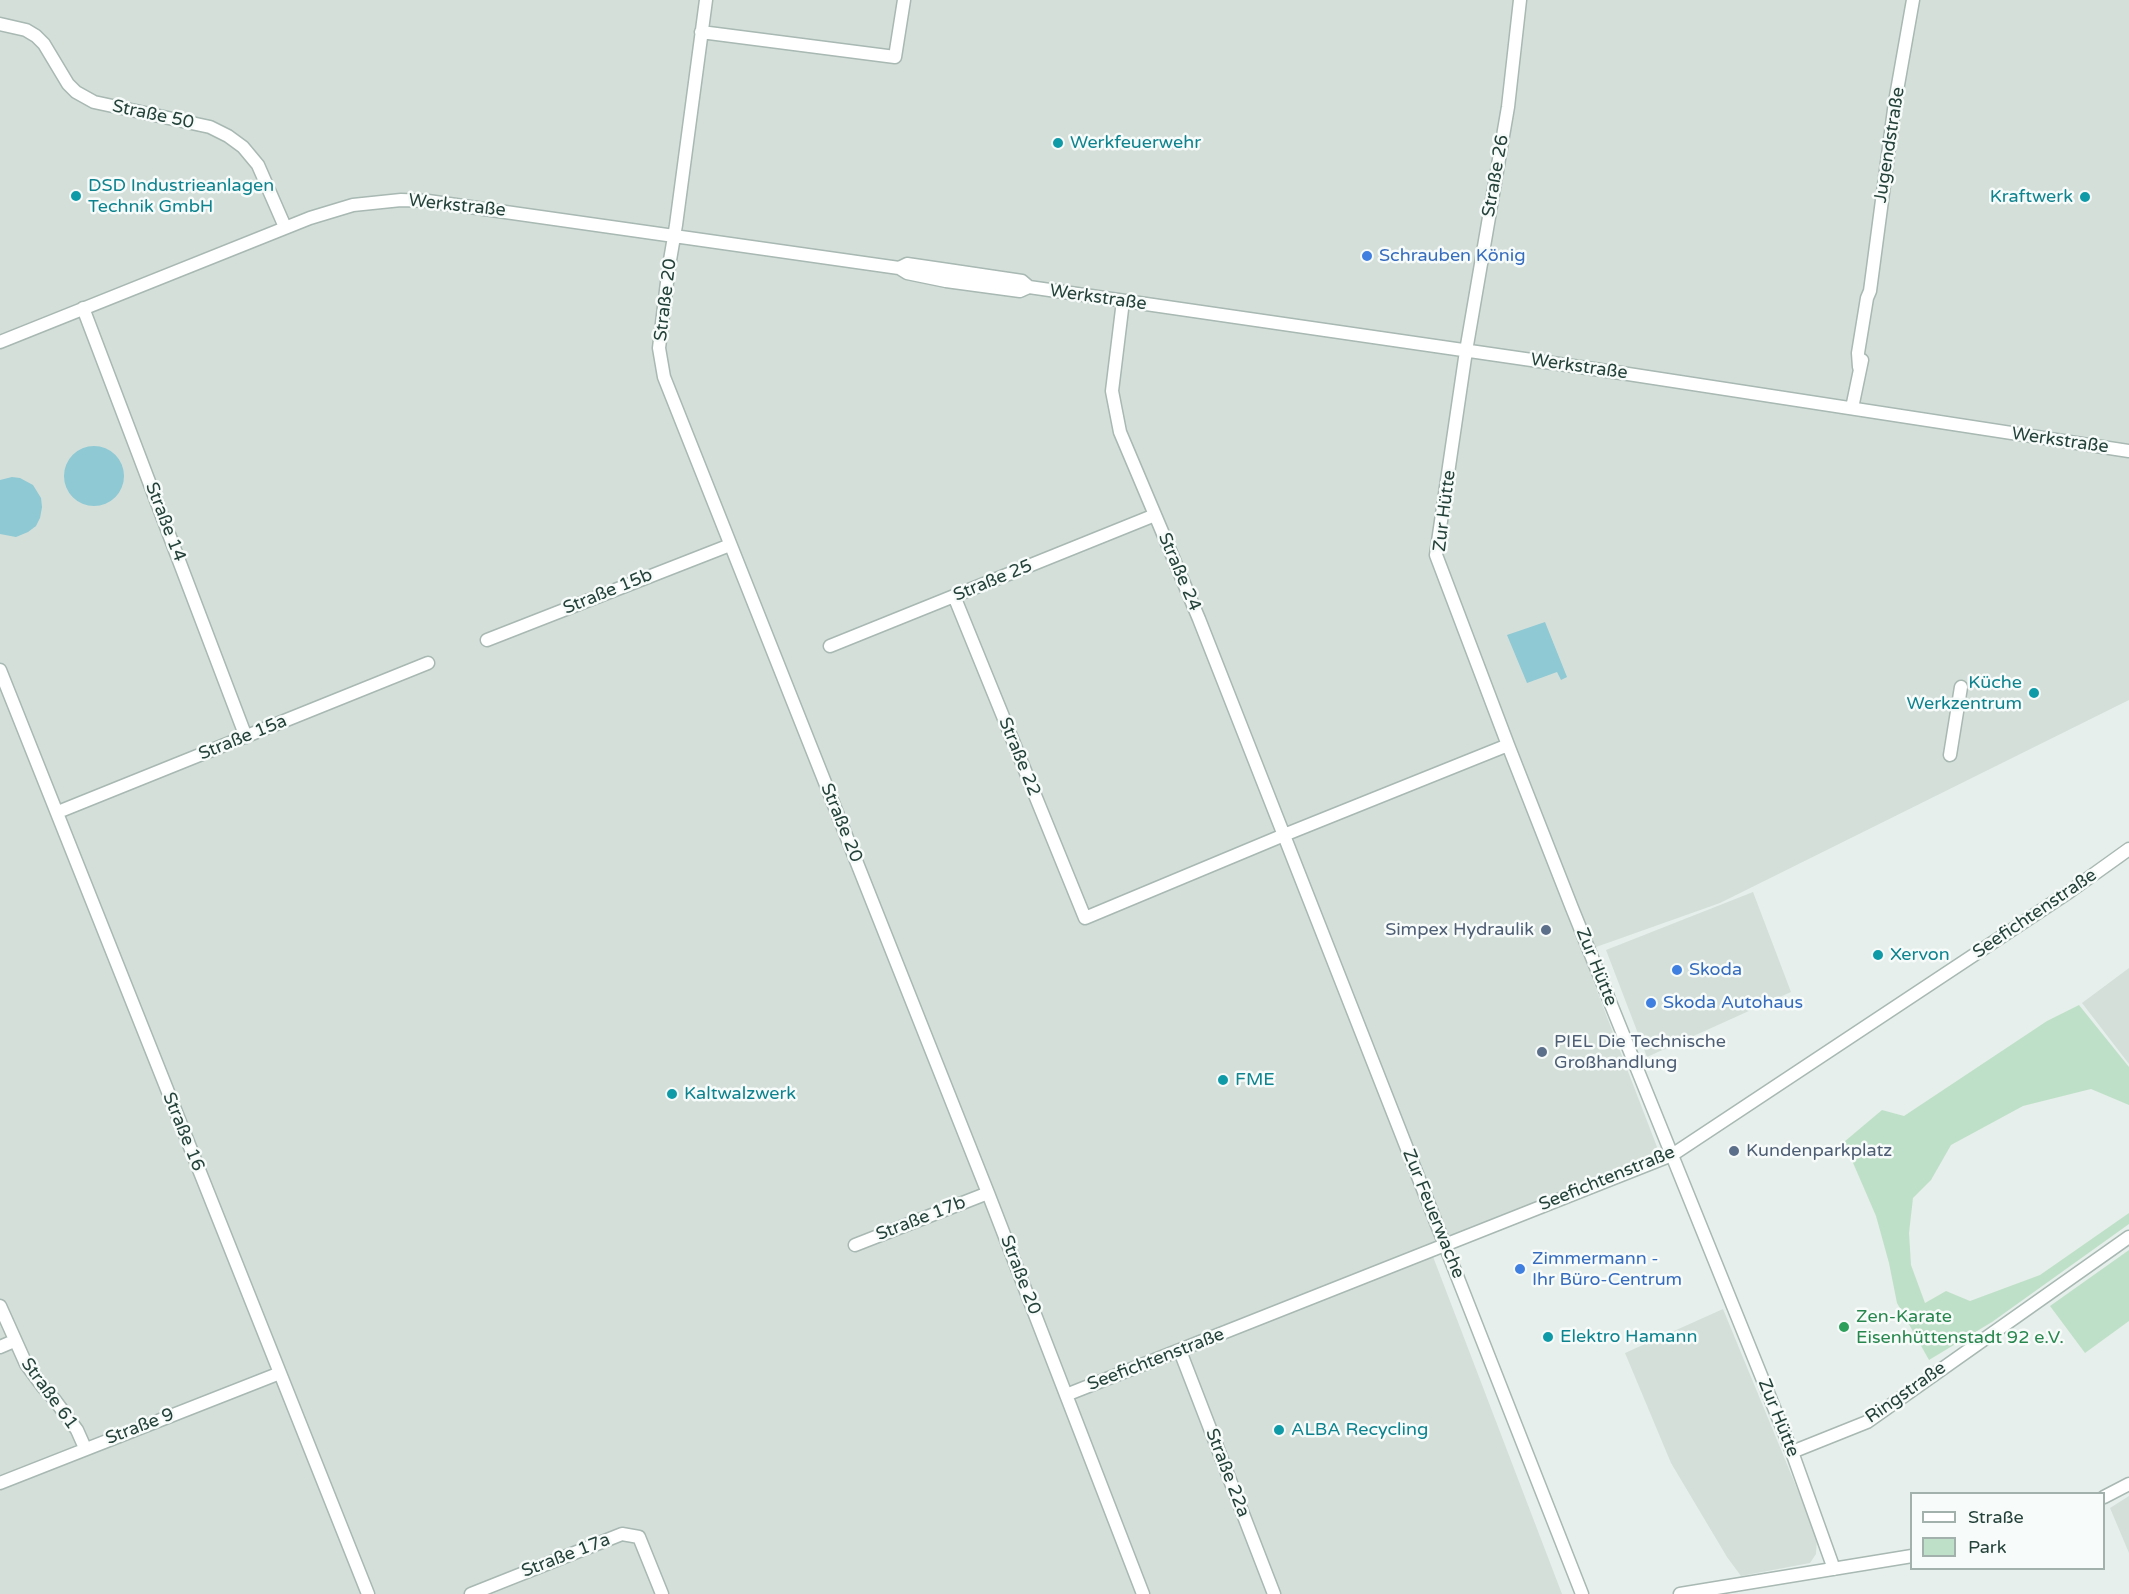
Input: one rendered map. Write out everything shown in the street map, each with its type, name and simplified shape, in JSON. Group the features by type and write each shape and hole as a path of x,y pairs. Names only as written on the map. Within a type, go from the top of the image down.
{"street":[{"name":"Straße 20","path":"706,0 659,348 664,376 988,1193 1143,1594"},
{"path":"701,32 895,57 904,0"},
{"name":"Straße 26","path":"1466,351 1508,107 1520,0"},
{"name":"Jugendstraße","path":"1852,408 1867,334 1872,298 1870,291 1895,102 1913,0"},
{"name":"Straße 50","path":"0,24 26,30 36,36 44,44 68,84 76,92 94,102 210,127 228,136 243,147 258,165 285,226"},
{"name":"Werkstraße","path":"0,342 285,226 353,205 419,200 519,212 674,237 899,268 907,273 946,281 1020,291 1029,287 2129,451"},
{"name":"Straße 24","path":"1123,301 1112,391 1120,432 1199,619 1284,835"},
{"name":"Straße 14","path":"83,308 246,737"},
{"name":"Zur Hütte","path":"1466,351 1437,555 1508,746 1792,1452 1834,1569"},
{"name":"Straße 25","path":"830,646 1155,515"},
{"name":"Straße 15b","path":"487,640 730,545"},
{"name":"Straße 22","path":"954,596 1085,918 1284,835"},
{"name":"Straße 15a","path":"58,812 428,663"},
{"name":"Straße 16","path":"0,670 368,1594"},
{"path":"1950,755 1961,687"},
{"path":"1284,835 1508,746"},
{"name":"Zur Feuerwache","path":"1284,835 1582,1594"},
{"name":"Seefichtenstraße","path":"1066,1395 1672,1155 2069,892 2129,849"},
{"name":"Straße 17b","path":"855,1245 988,1193"},
{"name":"Ringstraße","path":"1792,1452 1867,1422 2129,1237"},
{"name":"Straße 61","path":"0,1306 26,1364 66,1414 85,1448"},
{"path":"0,1347 14,1341"},
{"name":"Straße 22a","path":"1180,1351 1274,1594"},
{"name":"Straße 9","path":"0,1483 280,1373"},
{"path":"2105,1496 2129,1484"},
{"name":"Straße 17a","path":"471,1594 622,1534 639,1537 662,1594"},
{"path":"1680,1594 1910,1556"}],"shaded area":[{"path":"0,0 2129,0 2129,700 1720,903 1582,952 1664,1165 1432,1254 1562,1594 0,1594"},
{"name":"Skoda Autohaus","path":"1753,892 1791,992 1647,1057 1606,950"},
{"path":"2129,968 2129,1064 2082,1003"},
{"path":"1723,1309 1817,1537 1816,1554 1810,1563 1741,1576 1727,1557 1671,1463 1625,1353"},
{"path":"2129,1496 2129,1553 2110,1508"}],"green space":[{"path":"2079,1005 2129,1067 2129,1105 2091,1089 2023,1106 1951,1145 1931,1180 1913,1198 1909,1233 1911,1265 1925,1303 1946,1291 1970,1301 2040,1275 2129,1213 2129,1224 1992,1322 1929,1360 1897,1303 1876,1216 1844,1142 1882,1110 1904,1116 2047,1021"},
{"path":"2129,1250 2129,1321 2085,1353 2050,1306"}],"water":[{"path":"88,446 100,446 111,451 119,459 124,476 122,488 111,501 100,506 88,506 77,501 69,493 64,482 64,470 69,459 77,451"},
{"path":"20,478 33,485 41,498 42,507 36,526 16,537 0,534 0,480"},
{"path":"1545,622 1567,677 1561,680 1557,672 1527,683 1507,635"}],"place":[{"name":"Werkfeuerwehr","path":"1058,143"},
{"name":"DSD Industrieanlagen Technik GmbH","path":"76,196"},
{"name":"Kraftwerk","path":"2085,197"},
{"name":"Schrauben König","path":"1367,256"},
{"name":"Küche Werkzentrum","path":"2034,693"},
{"name":"Simpex Hydraulik","path":"1546,930"},
{"name":"Xervon","path":"1878,955"},
{"name":"Skoda","path":"1677,970"},
{"name":"Skoda Autohaus","path":"1651,1003"},
{"name":"PIEL Die Technische Großhandlung","path":"1542,1052"},
{"name":"FME","path":"1223,1080"},
{"name":"Kaltwalzwerk","path":"672,1094"},
{"name":"Kundenparkplatz","path":"1734,1151"},
{"name":"Zimmermann - Ihr Büro-Centrum","path":"1520,1269"},
{"name":"Zen-Karate Eisenhüttenstadt 92 e.V.","path":"1844,1327"},
{"name":"Elektro Hamann","path":"1548,1337"},
{"name":"ALBA Recycling","path":"1279,1430"}]}
